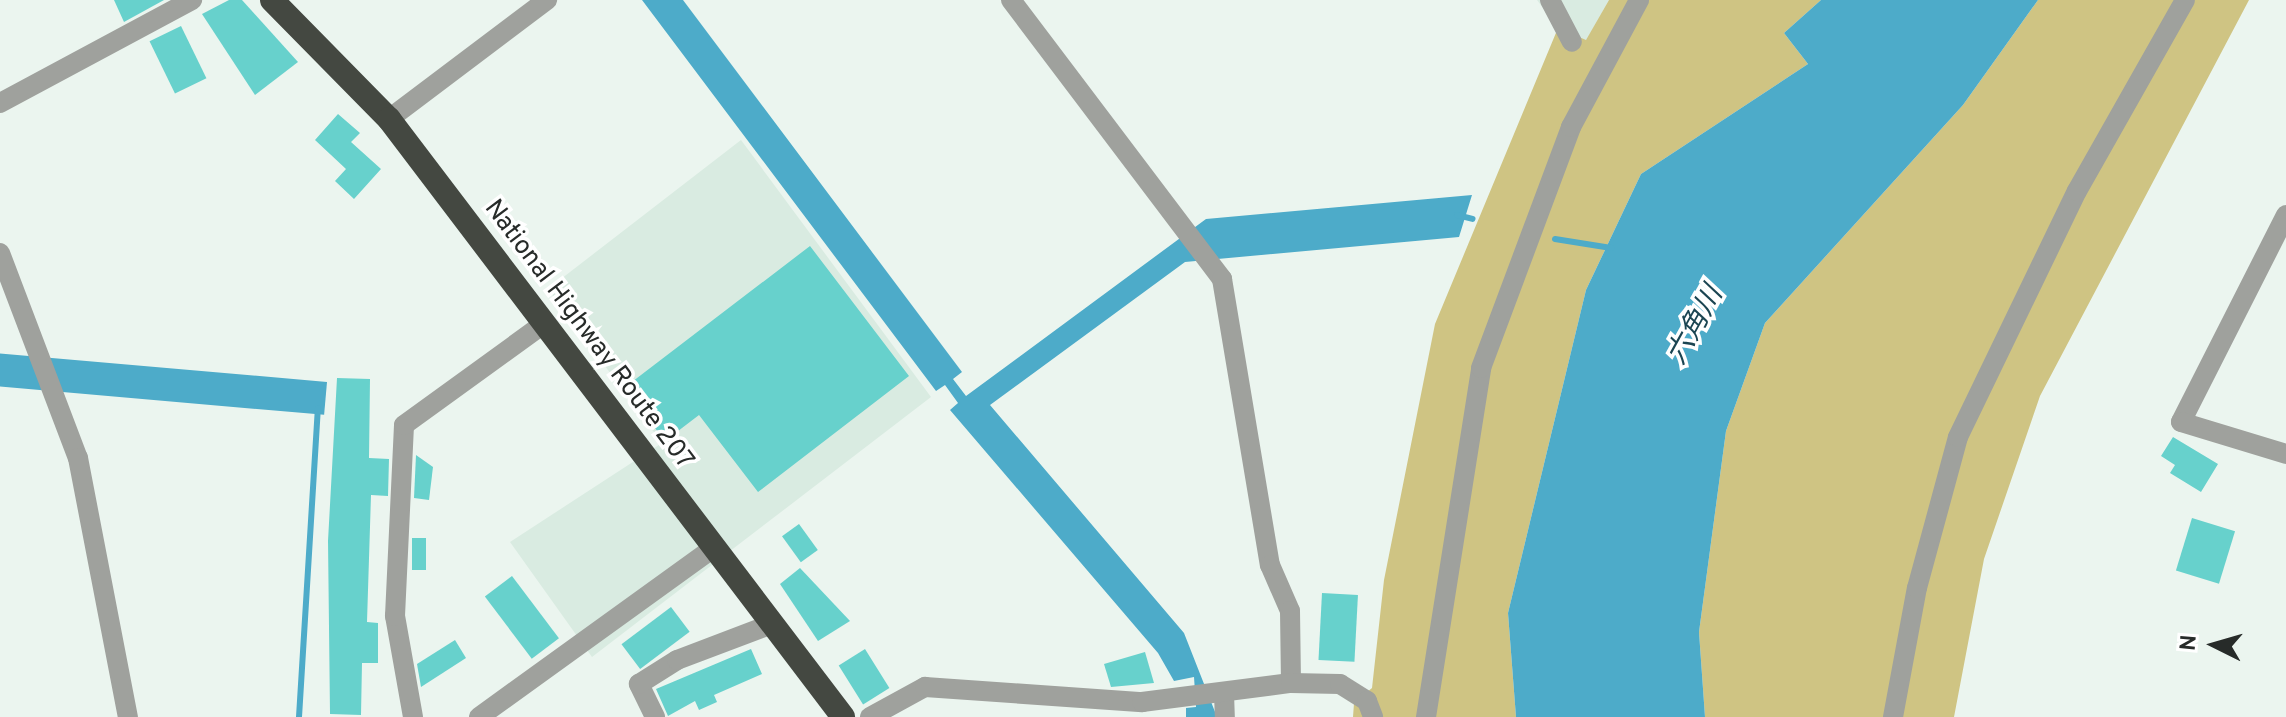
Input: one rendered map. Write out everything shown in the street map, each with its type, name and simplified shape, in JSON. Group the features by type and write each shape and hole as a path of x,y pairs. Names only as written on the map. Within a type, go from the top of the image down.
{"highway":[{"name":"National Highway Route 207","path":"272,0 389,119 843,717"}],"street":[{"path":"0,103 192,0"},
{"path":"389,119 547,0"},
{"path":"1011,0 1222,279 1270,565 1290,611 1291,683"},
{"path":"1550,0 1572,42"},
{"path":"1426,717 1481,368 1571,127 1639,0"},
{"path":"1893,717 1917,588 1958,437 2077,191 2185,0"},
{"path":"2286,215 2181,422 2286,454"},
{"path":"0,253 83,481 128,717"},
{"path":"413,717 395,616 404,425 545,323"},
{"path":"479,717 713,548"},
{"path":"655,717 639,684 677,660 772,624"},
{"path":"870,717 925,687 1142,702 1291,683 1340,684 1367,701 1373,717"},
{"path":"1208,695 1225,717"}],"shaded area":[{"path":"1537,0 1609,0 1586,41 1558,28"},
{"path":"1609,0 1821,0 1784,33 1808,64 1641,174 1586,290 1508,613 1516,717 1353,717 1354,703 1372,688 1384,580 1435,324 1558,28 1586,40"},
{"path":"2038,0 2249,0 2040,396 1984,559 1954,717 1705,717 1699,632 1726,431 1765,323 1963,105"},
{"path":"741,140 931,397 592,657 510,542 662,443 548,289"}],"water":[{"path":"642,0 683,0 962,372 953,379 966,396 1206,219 1472,195 1459,237 1185,262 990,405 1184,633 1217,717 1186,717 1186,708 1196,707 1194,677 1174,681 1158,653 950,410 958,403 945,385 936,391"},
{"name":"六角川","path":"1821,0 2038,0 1963,105 1765,323 1726,431 1699,632 1705,717 1516,717 1508,613 1586,290 1641,174 1808,64 1784,33"},
{"path":"0,353 327,382 324,415 0,387"}],"building":[{"path":"114,0 164,0 124,22"},
{"path":"229,0 242,0 298,62 255,95 202,14"},
{"path":"181,26 206,78 175,93 150,41"},
{"path":"338,114 360,133 351,142 381,169 354,199 335,181 346,169 315,140"},
{"path":"810,246 909,376 758,492 699,415 665,441 624,388"},
{"path":"337,378 370,379 369,458 389,459 388,496 371,495 367,622 378,623 378,663 362,663 361,715 330,714 328,541"},
{"path":"2173,437 2218,464 2201,492 2170,473 2175,465 2161,456"},
{"path":"416,455 433,467 429,500 414,498"},
{"path":"2192,518 2235,531 2219,584 2176,571"},
{"path":"799,524 818,550 801,562 782,536"},
{"path":"412,538 426,538 426,570 412,570"},
{"path":"800,568 850,621 818,641 780,584"},
{"path":"512,576 559,638 532,659 485,596"},
{"path":"1322,593 1358,595 1354,662 1318,660"},
{"path":"671,607 690,632 640,669 621,644"},
{"path":"455,640 466,658 421,687 417,664"},
{"path":"751,649 762,674 714,695 717,702 699,710 695,701 668,716 656,689"},
{"path":"865,649 889,688 863,704 839,665"},
{"path":"1145,652 1154,683 1111,687 1104,664"}],"waterway":[{"path":"1457,215 1473,219"},
{"path":"1555,239 1611,248"},
{"path":"299,717 318,409"}]}
